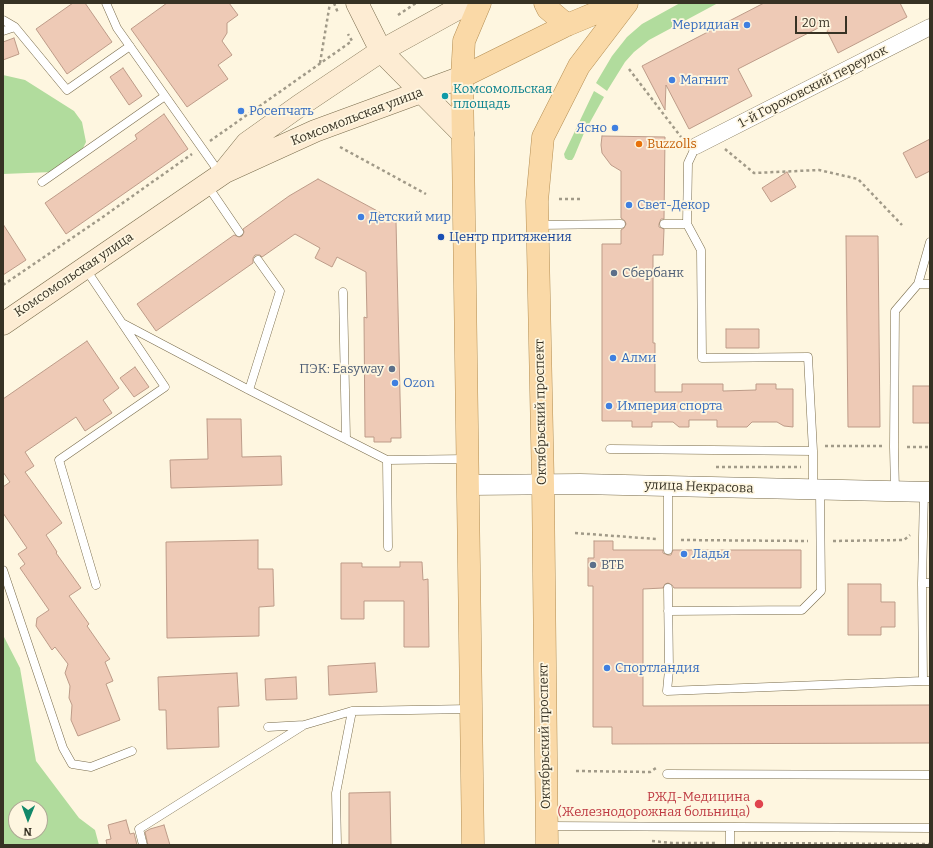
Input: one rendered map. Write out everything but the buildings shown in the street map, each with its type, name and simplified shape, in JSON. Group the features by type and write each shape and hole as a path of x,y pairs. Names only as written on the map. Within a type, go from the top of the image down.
{"main road":[{"path":"358,3 381,51 463,134"},
{"name":"Комсомольская улица","path":"217,177 247,143 381,51 468,3"},
{"path":"473,845 462,77 464,41 480,3"},
{"path":"545,3 548,9 567,25"},
{"name":"Комсомольская улица","path":"3,324 217,177 315,131 462,77 567,25 620,3"},
{"name":"Октябрьский проспект","path":"546,836 543,484 537,225 537,201 543,137 579,66 627,3"}],"street":[{"name":"1-й Гороховский переулок","path":"696,146 930,27"},
{"name":"улица Некрасова","path":"468,486 543,484 895,492 928,489"}],"lane":[{"path":"106,3 117,28 201,147 217,177 239,232"},
{"path":"3,20 14,27 67,90 130,46"},
{"path":"3,31 14,27"},
{"path":"42,182 165,96"},
{"path":"668,610 802,610 821,591 820,541 817,490 813,467 808,357 702,358 701,250 687,224 688,163 696,146"},
{"path":"537,225 621,224"},
{"path":"664,224 687,224"},
{"path":"895,492 895,311 918,284 930,242"},
{"path":"249,390 280,291 258,260"},
{"path":"84,268 165,386 59,460 96,585"},
{"path":"918,284 930,284"},
{"path":"344,292 346,439"},
{"path":"122,322 249,390 387,460 467,459"},
{"path":"610,448 813,451"},
{"path":"387,460 388,547"},
{"path":"668,486 668,550"},
{"path":"668,588 669,670 666,690 926,681 926,583 923,523 928,489"},
{"path":"3,570 62,748 72,764 91,767 132,751"},
{"path":"268,726 304,725 352,711 471,710"},
{"path":"337,845 336,793 352,711"},
{"path":"143,845 139,829 304,725"},
{"path":"667,774 930,775"},
{"path":"730,827 730,844"},
{"path":"546,836 730,827 930,828"}],"path":[{"path":"320,63 330,3"},
{"path":"398,15 416,3"},
{"path":"3,285 100,219 352,41"},
{"path":"629,69 681,136"},
{"path":"712,138 754,173 819,170 858,179 902,225"},
{"path":"340,147 426,194"},
{"path":"559,199 580,199"},
{"path":"713,467 813,467 824,446 930,447"},
{"path":"575,533 668,539 820,541 904,540 923,523"},
{"path":"576,771 650,772"},
{"path":"646,840 672,844 930,844"}],"green space":[{"path":"680,3 718,3 649,40 634,52 625,62 607,91 596,83 612,56 627,37 642,24"},
{"path":"3,75 25,80 74,111 82,122 86,142 79,156 52,172 3,174"},
{"path":"594,91 604,97 584,133 574,157 572,160 568,160 565,158 564,154"},
{"path":"3,635 20,668 36,761 79,818 95,830 99,845 3,845"}],"place":[{"name":"Меридиан","path":"747,25"},
{"name":"Магнит","path":"672,80"},
{"name":"Комсомольская площадь","path":"445,96"},
{"name":"Росепчать","path":"241,111"},
{"name":"Ясно","path":"615,128"},
{"name":"Buzzolls","path":"639,144"},
{"name":"Свет-Декор","path":"629,205"},
{"name":"Детский мир","path":"361,217"},
{"name":"Центр притяжения","path":"441,237"},
{"name":"Сбербанк","path":"614,273"},
{"name":"Алми","path":"613,358"},
{"name":"ПЭК: Easyway","path":"392,369"},
{"name":"Ozon","path":"395,383"},
{"name":"Империя спорта","path":"609,406"},
{"name":"Ладья","path":"684,554"},
{"name":"ВТБ","path":"593,565"},
{"name":"Спортландия","path":"607,668"},
{"name":"РЖД-Медицина (Железнодорожная больница)","path":"759,804"}]}
